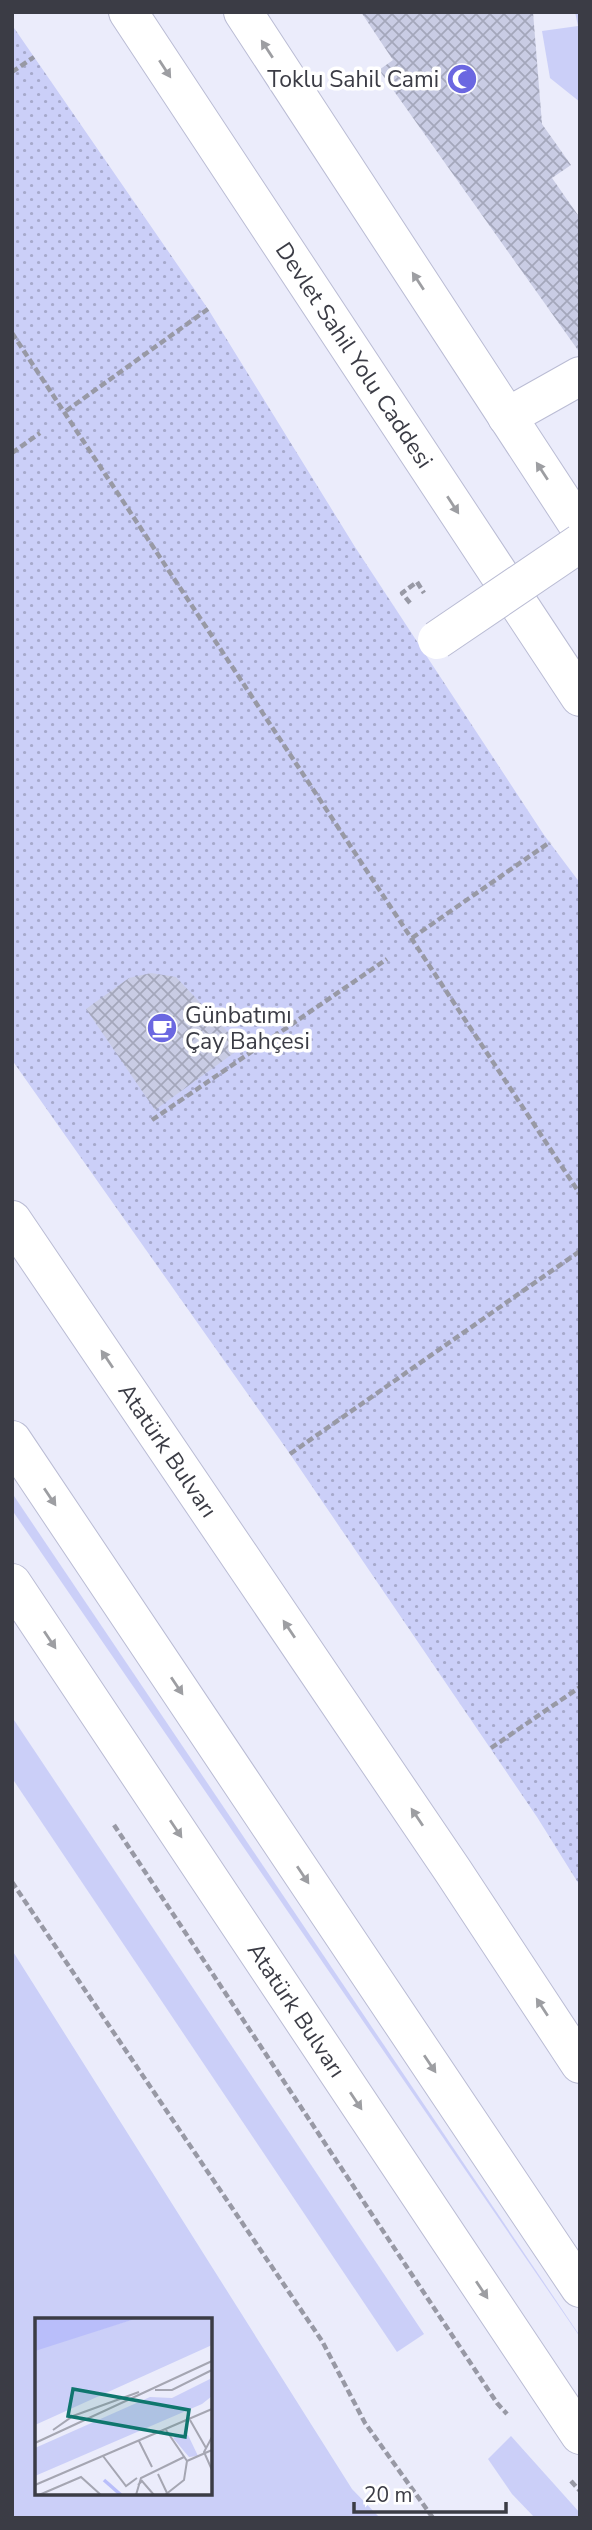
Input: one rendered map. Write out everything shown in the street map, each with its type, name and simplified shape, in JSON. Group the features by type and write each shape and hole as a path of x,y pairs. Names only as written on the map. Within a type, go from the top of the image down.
{"main road":[{"name":"Devlet Sahil Yolu Caddesi","path":"128,12 580,697"},
{"path":"243,12 580,528"},
{"path":"507,417 580,376"},
{"path":"437,640 580,543"},
{"name":"Atatürk Bulvarı","path":"12,1220 438,1848 580,2064"},
{"path":"12,1440 580,2288"},
{"name":"Atatürk Bulvarı","path":"12,1583 580,2435"}],"path":[{"path":"12,72 34,57"},
{"path":"66,411 208,309"},
{"path":"12,333 66,411 580,1194"},
{"path":"12,453 40,433"},
{"path":"412,938 550,842"},
{"path":"152,1121 387,960"},
{"path":"290,1454 580,1251"},
{"path":"491,1748 580,1686"},
{"path":"12,1882 322,2341 365,2423 433,2518"}],"shaded area":[{"path":"575,12 580,12 580,102 550,78 542,31 578,26"},
{"path":"12,25 208,309 355,547 544,835 580,883 580,1886 537,1817 290,1454 12,1060"},
{"path":"14,1496 580,2336 580,2337 12,1510"},
{"path":"12,1717 424,2334 397,2352 12,1778"},
{"path":"12,1950 352,2489 380,2518 12,2518"},
{"path":"511,2436 580,2513 580,2518 535,2518 512,2494 488,2459"}],"building":[{"path":"361,12 533,12 542,124 571,165 552,178 580,218 580,353 379,70 393,60"},
{"name":"Günbatımı Çay Bahçesi","path":"151,973 176,977 242,1047 155,1110 86,1009 129,978"}],"place":[{"name":"Toklu Sahil Cami","path":"462,79"},
{"name":"Günbatımı Çay Bahçesi","path":"162,1028"}]}
